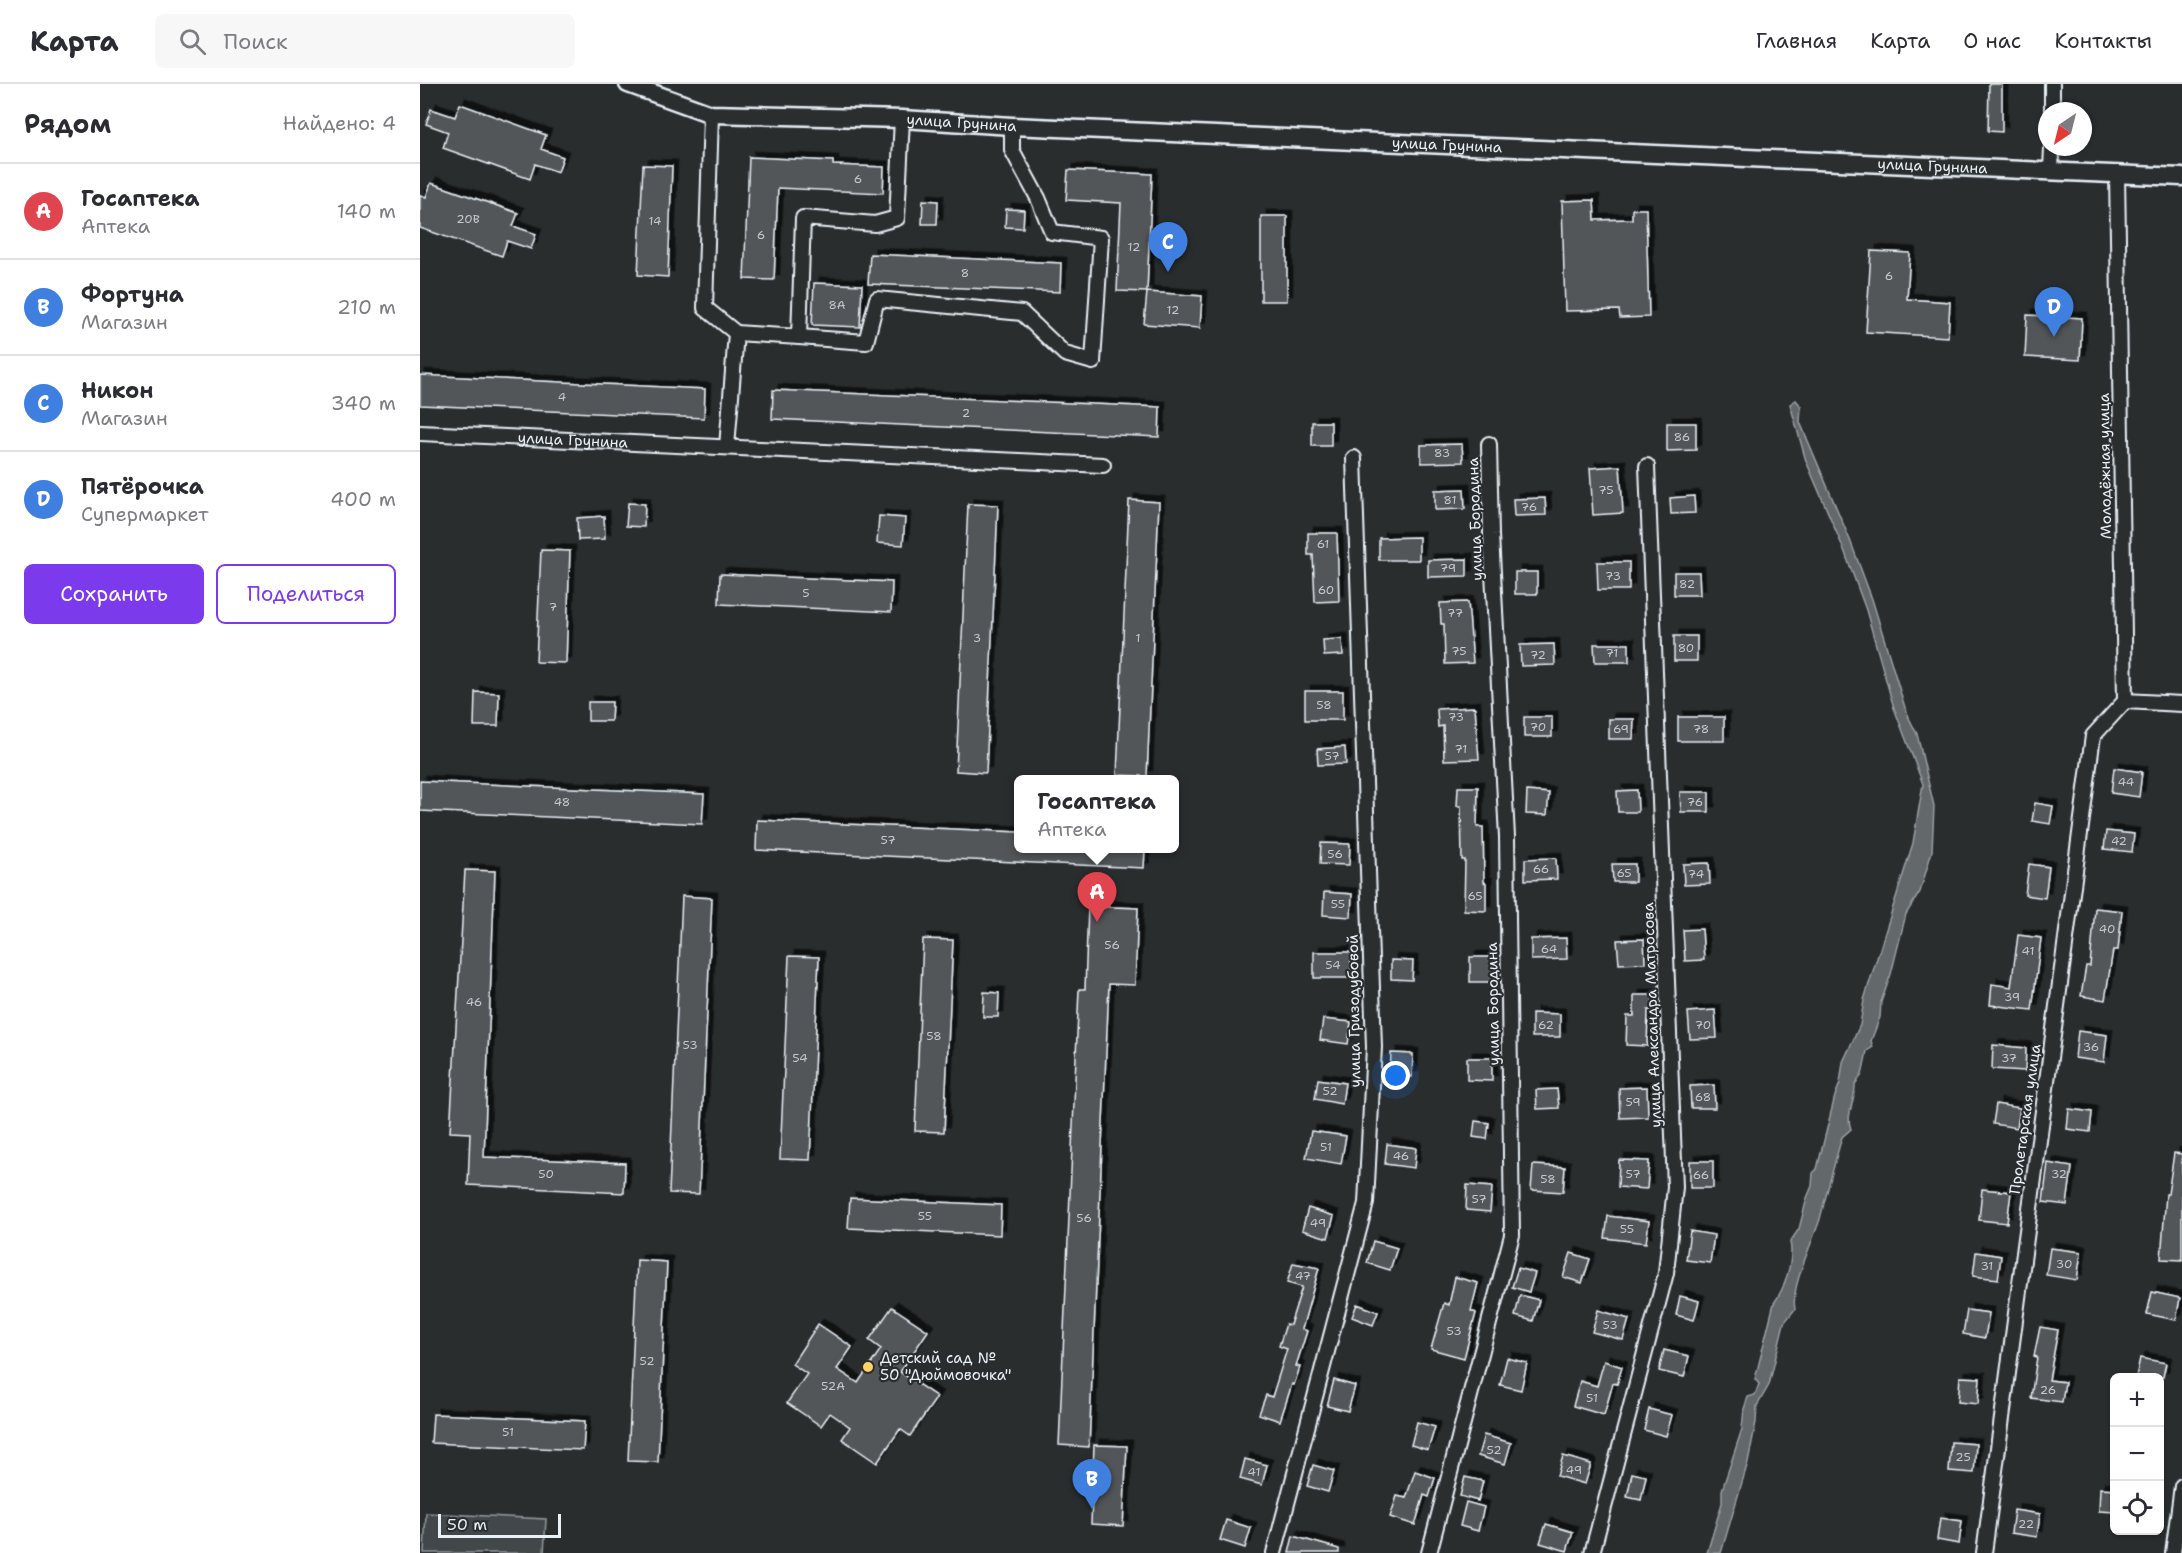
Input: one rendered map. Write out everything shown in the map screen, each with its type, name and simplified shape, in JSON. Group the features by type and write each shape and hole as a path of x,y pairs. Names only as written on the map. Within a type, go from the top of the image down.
{"street":[{"name":"улица Грунина","path":"628,84 711,114 902,119 1012,126 2182,177"},
{"path":"2052,84 2052,102"},
{"path":"711,114 705,308 736,333 866,342 877,299 1022,313 1065,354 1093,362 1101,238 1052,232 1038,198 1012,150 1012,126"},
{"path":"799,337 803,218 875,224 897,218 902,119"},
{"path":"2051,170 2052,156"},
{"name":"Молодёжная улица","path":"2117,173 2125,701"},
{"path":"727,447 736,333"},
{"name":"улица Грунина","path":"420,433 1103,465"},
{"name":"улица Бородина","path":"1429,1553 1512,1235 1507,837 1491,535 1489,444"},
{"name":"улица Гризодубовой","path":"1274,1553 1366,1203 1374,1047 1354,458"},
{"name":"улица Александра Матросова","path":"1592,1553 1666,1273 1676,1187 1647,466"},
{"path":"2125,701 2182,704"},
{"name":"Пролетарская улица","path":"1984,1553 2093,736 2125,701"},
{"path":"2173,1553 2182,1486"}],"shaded area":[{"path":"1796,400 1801,406 1800,422 1850,540 1872,599 1907,714 1917,734 1934,806 1932,851 1920,892 1906,914 1891,974 1881,1002 1880,1017 1871,1041 1873,1047 1867,1051 1862,1075 1855,1084 1849,1118 1851,1129 1842,1137 1820,1219 1799,1277 1794,1300 1795,1309 1784,1323 1769,1385 1757,1406 1748,1462 1721,1553 1707,1553 1722,1503 1722,1490 1742,1429 1744,1409 1748,1397 1755,1395 1759,1384 1755,1379 1774,1303 1788,1274 1791,1257 1790,1242 1799,1229 1840,1083 1843,1062 1860,1025 1864,1000 1913,843 1923,784 1894,708 1866,610 1844,550 1806,461 1790,404"},
{"path":"426,1513 546,1519 544,1553 424,1553"}],"building":[{"path":"1989,84 2002,84 2002,132 1988,131"},
{"path":"460,104 546,135 541,149 563,157 558,172 535,164 530,179 443,148 448,132 426,124 431,109 455,117"},
{"path":"749,157 833,161 833,165 884,167 883,193 778,188 774,280 744,279"},
{"path":"643,165 672,166 668,277 638,275"},
{"path":"1068,170 1152,174 1147,292 1117,291 1121,203 1066,200"},
{"path":"431,183 518,213 513,226 536,234 531,249 507,241 502,256 420,228 420,195 426,197"},
{"path":"923,200 938,201 937,224 922,224"},
{"path":"1594,200 1595,220 1632,219 1632,209 1646,209 1649,317 1620,318 1619,310 1565,311 1562,201"},
{"path":"1006,209 1024,210 1023,228 1005,227"},
{"path":"1261,216 1287,216 1287,301 1261,301"},
{"path":"1871,251 1910,253 1907,299 1950,302 1948,337 1866,332"},
{"path":"870,254 1061,263 1060,292 868,284"},
{"path":"814,283 862,285 860,327 812,325"},
{"path":"1147,292 1202,296 1200,328 1144,324"},
{"path":"2027,315 2082,318 2080,360 2025,357"},
{"path":"420,375 705,389 704,418 420,405"},
{"path":"773,390 1160,407 1159,437 772,419"},
{"path":"1312,422 1331,422 1331,446 1312,446"},
{"path":"1667,423 1696,423 1696,450 1667,451"},
{"path":"1462,444 1463,462 1421,463 1421,445"},
{"path":"1620,466 1623,513 1593,515 1590,468"},
{"path":"1464,489 1465,509 1435,510 1435,490"},
{"path":"1694,496 1695,513 1671,514 1670,498"},
{"path":"1545,498 1546,515 1514,516 1513,499"},
{"path":"1129,500 1159,502 1147,775 1117,775"},
{"path":"628,503 645,504 644,527 626,526"},
{"path":"968,504 998,505 986,773 956,771"},
{"path":"604,516 605,539 578,540 577,518"},
{"path":"879,516 905,518 903,545 877,543"},
{"path":"1308,533 1337,533 1339,601 1315,602 1313,555 1308,555"},
{"path":"1419,537 1419,560 1379,560 1379,538"},
{"path":"541,550 570,551 566,663 536,662"},
{"path":"1467,559 1467,576 1428,577 1428,560"},
{"path":"1597,562 1629,562 1629,590 1598,590"},
{"path":"1515,572 1537,572 1537,594 1515,594"},
{"path":"1674,572 1699,572 1700,595 1674,595"},
{"path":"720,574 892,582 891,612 719,604"},
{"path":"1468,602 1473,663 1445,664 1444,624 1441,624 1440,603"},
{"path":"1674,636 1697,636 1697,661 1674,661"},
{"path":"1342,639 1343,655 1324,656 1323,640"},
{"path":"1554,644 1555,665 1521,666 1520,645"},
{"path":"1594,644 1629,644 1629,662 1595,662"},
{"path":"1305,691 1343,691 1343,720 1305,720"},
{"path":"475,692 499,693 498,726 474,726"},
{"path":"588,702 612,702 611,721 588,721"},
{"path":"1475,707 1479,759 1444,760 1443,726 1438,727 1437,709"},
{"path":"1524,717 1552,717 1552,737 1524,737"},
{"path":"1678,717 1724,717 1724,741 1678,741"},
{"path":"1609,719 1634,719 1633,739 1609,739"},
{"path":"1345,747 1346,764 1318,765 1317,749"},
{"path":"2114,768 2142,772 2139,797 2111,793"},
{"path":"420,781 704,794 702,824 420,811"},
{"path":"1458,787 1478,787 1477,827 1483,827 1486,911 1464,910 1465,860 1462,860 1461,806 1457,806"},
{"path":"1637,790 1638,812 1618,812 1617,791"},
{"path":"1527,791 1549,793 1547,815 1526,814"},
{"path":"1680,792 1709,792 1709,812 1681,812"},
{"path":"2035,803 2053,806 2050,824 2032,821"},
{"path":"757,820 1014,832 1014,853 1145,853 1144,868 756,850"},
{"path":"2106,831 2134,834 2132,852 2104,849"},
{"path":"1321,843 1350,844 1349,865 1320,864"},
{"path":"1556,858 1557,879 1525,880 1525,859"},
{"path":"1709,863 1710,884 1684,885 1683,864"},
{"path":"1612,864 1635,864 1635,882 1613,882"},
{"path":"2029,864 2049,867 2045,898 2025,895"},
{"path":"465,870 495,871 484,1157 625,1163 624,1193 468,1185 470,1133 450,1132"},
{"path":"1324,892 1352,894 1351,917 1323,915"},
{"path":"682,896 712,898 699,1194 669,1193"},
{"path":"1088,906 1138,908 1135,985 1109,984 1089,1447 1059,1445 1079,989 1085,989"},
{"path":"2095,908 2122,911 2118,950 2113,950 2105,1000 2081,996 2086,966 2090,966"},
{"path":"1702,929 1704,960 1685,961 1683,930"},
{"path":"2018,935 2041,938 2032,1010 1990,1005 1992,984 2011,987"},
{"path":"1566,938 1567,959 1531,960 1531,939"},
{"path":"923,939 953,940 944,1132 915,1131"},
{"path":"1644,939 1645,963 1619,964 1617,940"},
{"path":"1314,952 1351,952 1351,978 1314,978"},
{"path":"789,956 819,957 810,1160 780,1159"},
{"path":"1470,957 1493,957 1493,982 1470,982"},
{"path":"1391,960 1413,961 1412,980 1391,979"},
{"path":"984,992 999,993 998,1017 983,1017"},
{"path":"1634,995 1653,995 1653,1010 1648,1010 1647,1046 1626,1045 1627,1016 1634,1016"},
{"path":"1715,1010 1717,1038 1690,1039 1688,1012"},
{"path":"1532,1013 1560,1014 1560,1037 1532,1037"},
{"path":"1323,1019 1351,1022 1348,1044 1320,1040"},
{"path":"2078,1031 2107,1035 2104,1062 2075,1058"},
{"path":"1993,1045 2026,1048 2025,1071 1992,1069"},
{"path":"1391,1053 1413,1054 1412,1077 1390,1076"},
{"path":"1467,1058 1492,1058 1492,1081 1467,1080"},
{"path":"1318,1079 1345,1083 1342,1104 1315,1099"},
{"path":"1714,1085 1715,1108 1691,1108 1690,1086"},
{"path":"1647,1087 1648,1117 1620,1118 1619,1088"},
{"path":"1557,1089 1559,1108 1537,1109 1536,1090"},
{"path":"1996,1104 2020,1108 2017,1128 1993,1124"},
{"path":"2069,1109 2092,1112 2090,1132 2067,1129"},
{"path":"1475,1121 1489,1123 1487,1139 1473,1137"},
{"path":"1311,1131 1346,1136 1341,1164 1306,1158"},
{"path":"1387,1144 1416,1148 1414,1168 1385,1164"},
{"path":"2174,1153 2182,1154 2182,1260 2161,1259 2166,1194 2168,1194"},
{"path":"1619,1160 1649,1161 1647,1189 1618,1187"},
{"path":"1690,1161 1713,1161 1713,1188 1690,1188"},
{"path":"2048,1163 2072,1167 2067,1205 2043,1202"},
{"path":"1533,1165 1565,1167 1563,1192 1531,1190"},
{"path":"1467,1185 1492,1187 1490,1212 1466,1210"},
{"path":"1982,1189 2011,1192 2007,1223 1979,1220"},
{"path":"850,1198 1001,1205 1000,1235 848,1228"},
{"path":"1308,1208 1334,1216 1328,1238 1302,1230"},
{"path":"1608,1216 1649,1221 1646,1243 1605,1238"},
{"path":"1690,1231 1714,1235 1710,1263 1686,1260"},
{"path":"1373,1241 1397,1248 1390,1270 1367,1263"},
{"path":"2050,1248 2081,1252 2077,1280 2046,1275"},
{"path":"1976,1252 2001,1256 1998,1279 1973,1276"},
{"path":"1571,1253 1590,1259 1582,1283 1563,1277"},
{"path":"637,1260 667,1262 658,1462 628,1461"},
{"path":"1293,1263 1319,1268 1302,1329 1307,1331 1296,1366 1300,1367 1280,1421 1259,1414 1266,1395 1272,1397 1287,1349 1279,1346 1286,1324 1290,1325 1302,1287 1287,1283"},
{"path":"1518,1268 1535,1273 1529,1292 1512,1287"},
{"path":"1455,1277 1478,1283 1471,1311 1476,1313 1464,1358 1431,1349 1444,1303 1449,1305"},
{"path":"2152,1292 2180,1298 2176,1320 2147,1314"},
{"path":"1520,1295 1539,1300 1533,1321 1515,1316"},
{"path":"1680,1296 1699,1301 1694,1320 1676,1315"},
{"path":"1357,1304 1378,1312 1373,1325 1352,1317"},
{"path":"892,1307 928,1331 900,1372 937,1397 910,1436 900,1429 877,1463 842,1439 850,1427 830,1413 821,1426 787,1403 807,1374 792,1364 818,1324 852,1347 837,1369 858,1383 881,1349 869,1340"},
{"path":"1598,1310 1629,1319 1623,1340 1592,1332"},
{"path":"1967,1310 1989,1313 1985,1338 1963,1334"},
{"path":"2040,1327 2058,1330 2049,1380 2065,1382 2062,1402 2031,1398 2037,1357 2034,1356"},
{"path":"1664,1350 1689,1356 1684,1377 1659,1371"},
{"path":"1507,1358 1527,1363 1521,1390 1500,1385"},
{"path":"2140,1358 2166,1363 2164,1373 2137,1373"},
{"path":"1604,1361 1622,1367 1617,1384 1613,1383 1604,1415 1573,1406 1580,1381 1597,1386"},
{"path":"1960,1377 1980,1378 1978,1404 1958,1402"},
{"path":"1334,1380 1355,1386 1348,1411 1327,1406"},
{"path":"1649,1409 1672,1415 1666,1436 1644,1430"},
{"path":"433,1414 585,1421 583,1450 431,1443"},
{"path":"1417,1422 1435,1427 1428,1450 1411,1445"},
{"path":"1484,1435 1511,1443 1505,1464 1478,1456"},
{"path":"1951,1442 1976,1444 1974,1473 1949,1471"},
{"path":"1094,1445 1127,1446 1123,1526 1091,1524"},
{"path":"1563,1456 1591,1464 1585,1484 1557,1476"},
{"path":"1245,1459 1267,1465 1262,1485 1240,1479"},
{"path":"1313,1465 1334,1471 1328,1492 1307,1486"},
{"path":"1415,1471 1435,1478 1429,1497 1424,1495 1415,1525 1390,1517 1397,1496 1406,1498"},
{"path":"1632,1473 1646,1476 1641,1500 1627,1497"},
{"path":"1465,1477 1483,1481 1478,1501 1460,1496"},
{"path":"2100,1488 2110,1489 2110,1512 2099,1511"},
{"path":"1466,1502 1484,1507 1478,1531 1460,1526"},
{"path":"2014,1510 2040,1514 2037,1537 2011,1533"},
{"path":"1940,1518 1962,1521 1959,1544 1937,1540"},
{"path":"1226,1520 1251,1528 1245,1548 1220,1540"},
{"path":"1546,1524 1573,1532 1567,1551 1540,1543"},
{"path":"1293,1536 1339,1549 1339,1553 1289,1553"}],"place":[{"name":"Никон","path":"1168,272"},
{"name":"Пятёрочка","path":"2054,337"},
{"name":"Госаптека","path":"1097,922"},
{"name":"Детский сад № 50 \"Дюймовочка\"","path":"868,1367"},
{"name":"Фортуна","path":"1092,1509"}]}
